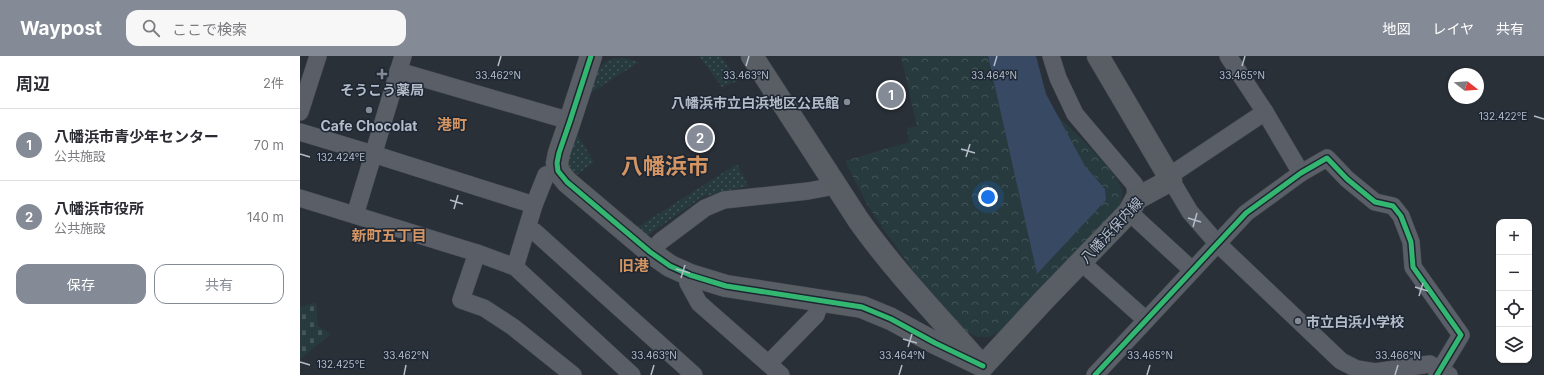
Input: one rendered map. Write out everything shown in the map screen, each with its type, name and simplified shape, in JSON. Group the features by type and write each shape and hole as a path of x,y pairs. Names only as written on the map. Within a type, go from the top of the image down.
{"street":[{"path":"591,56 559,153 557,163 558,170 567,182 650,252 670,266 726,286 862,307 891,319 986,371"},
{"path":"752,56 859,221 887,260 986,371"},
{"path":"1051,56 1058,78 1075,114 1135,185 1133,206 1192,270"},
{"path":"1095,375 1217,243 1246,213 1301,174 1327,158 1347,179 1374,202 1393,206 1401,216 1411,242 1413,267 1462,335 1442,373 1430,364 1375,372 1357,369 1341,361 1217,243 1190,212 1098,56"},
{"path":"1228,56 1265,112 1301,174"},
{"path":"300,112 311,63"},
{"path":"355,215 401,64 570,121"},
{"path":"1170,178 1265,112"},
{"path":"300,132 534,205"},
{"path":"515,267 534,205 546,174 558,170"},
{"name":"八幡浜保内線","path":"986,371 1044,300 1133,206 1170,178"},
{"path":"650,252 661,241 705,208 724,200 808,191 836,186"},
{"path":"300,198 476,253 515,267 632,375"},
{"path":"527,229 535,232 694,375"},
{"path":"476,253 461,300 484,308 513,327 573,375"},
{"path":"1081,262 1146,320"},
{"path":"690,274 688,282 699,303 775,369 816,315 821,301"}],"green space":[{"path":"699,56 721,56 737,81 722,87"},
{"path":"901,56 988,56 1037,273 1105,189 1085,166 1058,116 1104,162 1122,190 1119,208 1005,329 989,337 978,337 966,332 922,283 867,204 845,161 909,142 907,128 917,126"},
{"path":"625,58 639,62 586,96 595,74 602,65 612,59"},
{"path":"576,132 594,162 567,182 559,153"},
{"path":"737,164 748,186 702,197 643,239 633,230"},
{"path":"316,302 318,326 331,334 300,359 300,307"}],"water":[{"path":"988,56 1036,56 1046,94 1085,166 1105,189 1106,200 1037,274"}],"cycle path":[{"path":"591,56 559,153 557,163 558,171 567,182 650,252 670,266 690,275 726,286 862,307 891,319 935,343 983,366"},
{"path":"1095,375 1246,213 1301,173 1327,158 1347,179 1375,202 1393,206 1401,216 1411,242 1413,267 1461,335 1437,375"}],"place":[{"name":"そうこう薬局","path":"382,74"},
{"name":"八幡浜市青少年センター","path":"891,95"},
{"name":"八幡浜市立白浜地区公民館","path":"847,102"},
{"name":"Cafe Chocolat","path":"369,110"},
{"name":"八幡浜市役所","path":"700,138"},
{"name":"市立白浜小学校","path":"1298,321"}],"district":[{"name":"港町","path":"452,124"},
{"name":"八幡浜市","path":"665,166"},
{"name":"新町五丁目","path":"389,235"},
{"name":"旧港","path":"634,265"}]}
